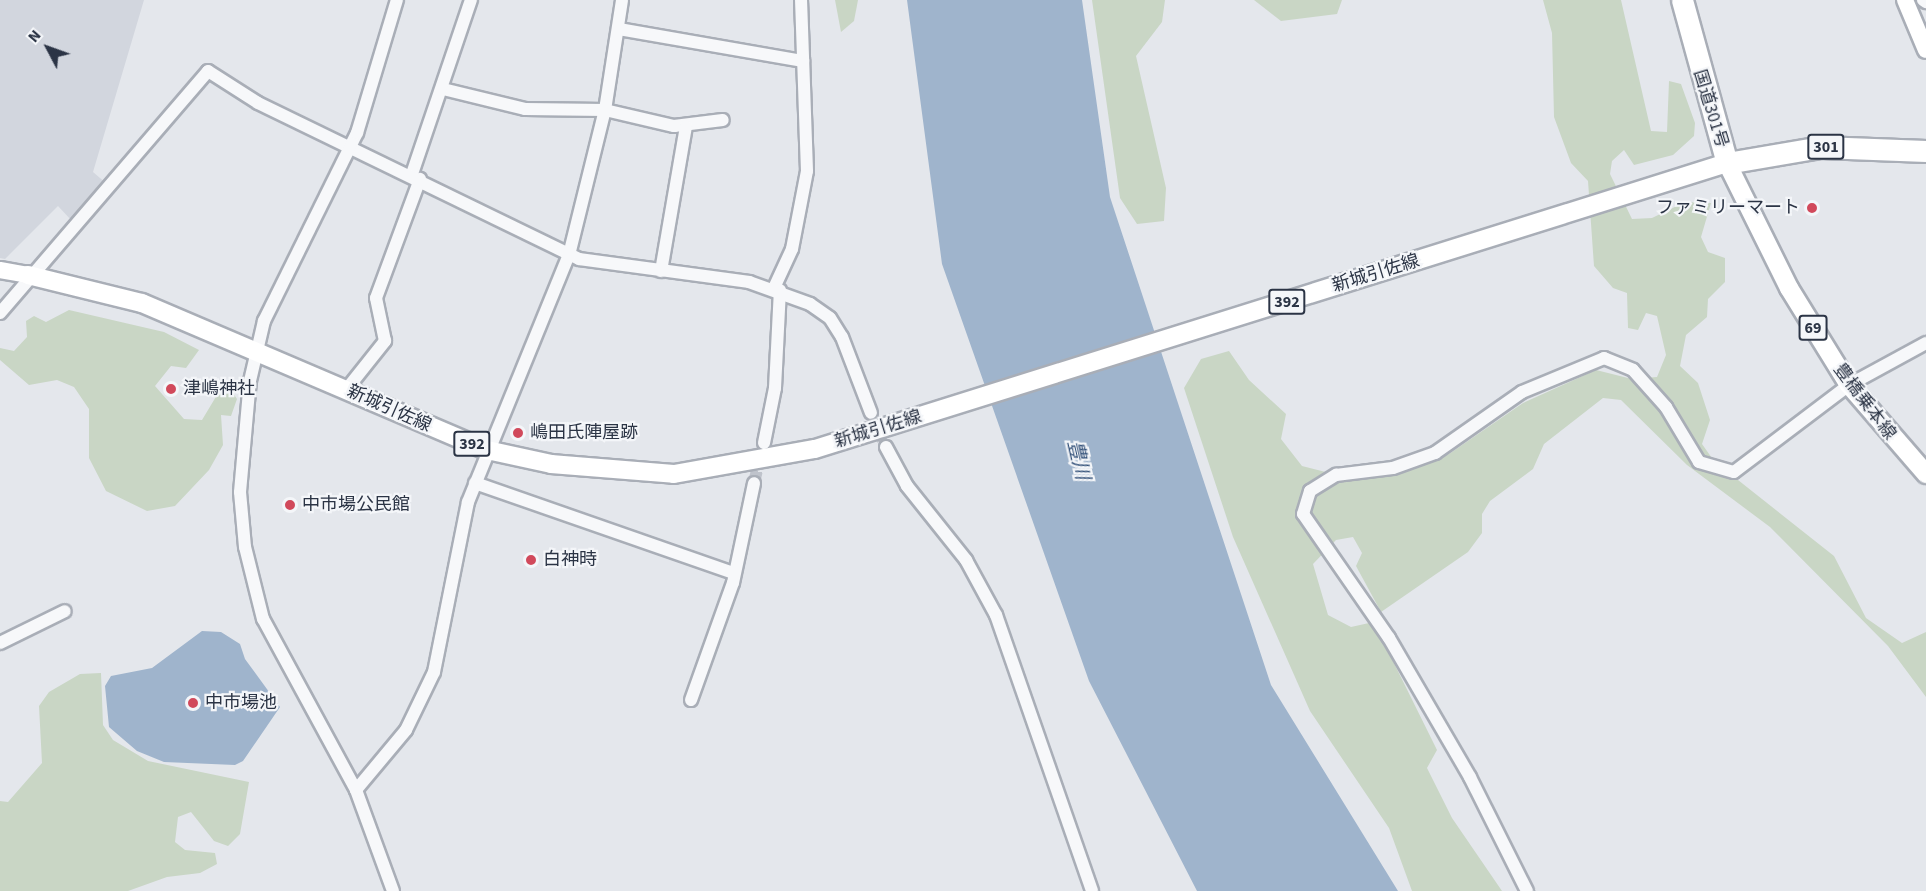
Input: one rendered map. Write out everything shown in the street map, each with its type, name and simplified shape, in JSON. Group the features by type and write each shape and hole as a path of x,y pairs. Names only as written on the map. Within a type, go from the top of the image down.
{"highway":[{"name":"国道301号","path":"1682,0 1727,163 1821,147 1926,151"}],"main road":[{"name":"新城引佐線","path":"28,275 142,303 256,349 487,450 552,464 674,474 815,449 1638,193 1727,163"},
{"name":"豊橋乗本線","path":"1727,163 1789,288 1849,385 1926,474"}],"street":[{"path":"393,891 356,790 263,619 245,547 243,451 256,349 264,321 350,148 397,0"},
{"path":"346,390 385,341 376,298 471,0"},
{"path":"356,790 406,730 434,672 454,553 475,483 569,255 605,110 622,0"},
{"path":"764,443 775,388 777,289 792,249 807,171 801,0"},
{"path":"1905,0 1926,50"},
{"path":"619,29 803,61"},
{"path":"0,313 28,275 93,209 208,71 350,148 416,177 569,255 777,289 830,318 872,413"},
{"path":"443,89 525,109 605,110 686,126 723,120"},
{"path":"662,271 686,126"},
{"path":"0,270 28,275"},
{"path":"1527,891 1470,777 1389,638 1303,514 1310,491 1336,475 1393,468 1435,453 1522,392 1604,358 1633,370 1666,407 1699,462 1734,472 1849,385 1926,344"},
{"path":"886,447 906,486 966,560 996,615 1092,891"},
{"path":"475,483 734,573"},
{"path":"691,700 734,573 754,483"},
{"path":"0,643 64,611"}],"shaded area":[{"path":"0,0 144,0 93,172 107,184 72,221 58,206 5,259 0,258"}],"green space":[{"path":"835,0 858,0 854,21 841,32"},
{"path":"1092,0 1165,0 1162,22 1136,56 1166,188 1164,221 1137,224 1120,198"},
{"path":"1254,0 1342,0 1337,14 1281,21"},
{"path":"1543,0 1621,0 1651,131 1667,132 1669,81 1681,84 1695,123 1694,136 1673,155 1634,165 1624,150 1612,161 1610,174 1632,219 1652,218 1685,202 1711,203 1701,237 1708,252 1725,258 1725,282 1708,299 1707,317 1686,335 1680,366 1698,383 1710,420 1702,444 1714,461 1834,556 1866,618 1902,643 1926,632 1926,697 1888,646 1770,527 1687,465 1621,400 1603,398 1544,444 1533,469 1490,501 1482,514 1482,533 1468,552 1381,612 1356,566 1362,553 1353,537 1336,540 1313,564 1328,615 1351,627 1369,623 1381,637 1437,750 1427,768 1452,818 1502,891 1412,891 1389,828 1310,711 1233,537 1184,388 1201,359 1229,351 1249,380 1286,414 1281,439 1302,466 1349,478 1398,473 1449,454 1523,403 1596,370 1632,379 1657,377 1666,355 1657,316 1646,313 1638,330 1628,328 1627,293 1613,288 1594,266 1588,181 1571,163 1554,117 1552,33"},
{"path":"69,310 164,332 199,350 186,368 171,366 155,386 184,419 202,420 217,395 233,393 237,399 231,416 221,415 223,445 209,470 175,506 147,511 106,491 89,458 89,409 74,387 57,380 29,385 0,360 0,348 14,351 27,337 26,321 34,316 46,322"},
{"path":"101,673 103,725 113,740 148,761 249,782 240,834 228,846 214,841 191,812 178,817 175,842 185,850 215,853 217,864 200,873 167,877 128,891 0,891 0,801 8,802 42,763 39,706 49,692 80,674"}],"water":[{"name":"豊川","path":"907,0 1082,0 1110,197 1271,685 1398,891 1197,891 1089,681 942,264"},
{"name":"中市場池","path":"202,631 221,632 240,644 245,659 280,707 243,761 235,765 164,762 137,751 109,727 105,686 111,676 152,668"}],"tunnel":[{"path":"871,413 886,447"},
{"path":"754,483 761,453"}],"place":[{"name":"ファミリーマート","path":"1812,208"},
{"name":"津嶋神社","path":"171,389"},
{"name":"嶋田氏陣屋跡","path":"518,433"},
{"name":"中市場公民館","path":"290,505"},
{"name":"白神時","path":"531,560"},
{"name":"中市場池","path":"193,703"}]}
